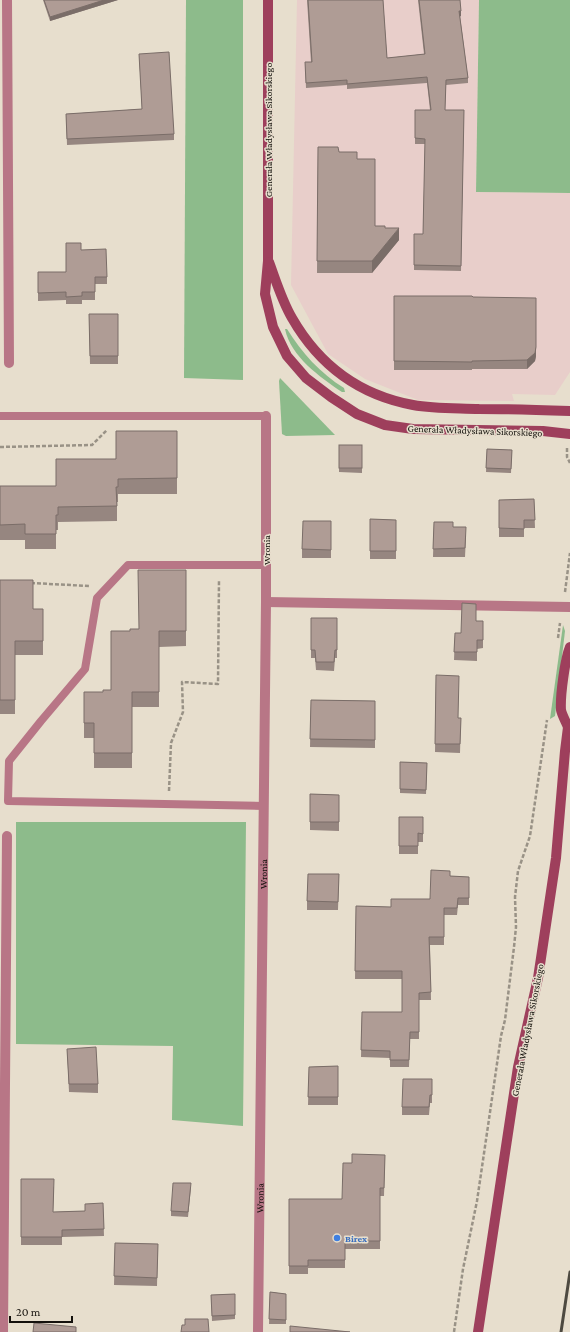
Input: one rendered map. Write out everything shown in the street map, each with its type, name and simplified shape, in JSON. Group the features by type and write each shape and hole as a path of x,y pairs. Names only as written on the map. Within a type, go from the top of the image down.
{"main road":[{"name":"Generała Władysława Sikorskiego","path":"268,0 268,261 265,294 273,327 287,356 306,378 332,397 357,414 385,425 414,429 570,434"},
{"name":"Generała Władysława Sikorskiego","path":"268,261 291,317 310,345 331,368 367,391 397,402 428,407 570,411"},
{"name":"Generała Władysława Sikorskiego","path":"478,1332 518,1067 538,978 556,858 569,726 561,711 564,679 570,647"}],"street":[{"path":"7,0 4,90 9,363"},
{"name":"Wronia","path":"258,1332 266,602 266,416"},
{"path":"266,602 566,607"},
{"path":"3,1332 8,836"}],"lane":[{"path":"0,416 266,416"},
{"path":"264,806 8,801 9,761 85,669 97,598 128,565 266,565"}],"path":[{"path":"0,447 92,445 109,428"},
{"path":"558,639 566,607 570,553"},
{"path":"168,804 171,743 183,712 182,682 218,684 219,565"},
{"path":"31,583 108,586"},
{"path":"454,1332 487,1133 501,1036 505,1020 515,934 515,897 518,872 530,836 547,717"}],"shaded area":[{"path":"297,0 479,0 476,192 570,193 570,372 555,395 512,394 514,401 418,400 365,379 328,354 291,285"}],"green space":[{"path":"186,0 243,0 243,380 184,378"},
{"path":"479,0 570,0 570,193 476,192"},
{"path":"285,329 287,329 312,362 327,376 344,388 345,392 342,392 316,373 300,357 293,349"},
{"path":"280,378 335,435 286,436 282,434"},
{"path":"563,625 565,631 555,716 550,719"},
{"path":"16,822 246,822 243,1126 172,1120 173,1046 16,1044"}],"building":[{"path":"44,0 104,0 50,17"},
{"path":"308,0 383,0 387,58 425,54 419,0 460,0 461,11 459,11 468,78 446,80 445,110 464,110 461,266 414,265 414,234 423,234 425,139 415,138 415,110 431,110 427,77 347,84 347,80 306,83 305,62 312,62"},
{"path":"169,52 174,134 67,139 66,114 142,109 139,54"},
{"path":"318,147 338,147 339,152 357,152 357,159 375,159 375,226 399,228 372,261 317,261"},
{"path":"66,243 81,243 81,250 106,249 107,277 95,277 95,292 82,292 82,296 66,297 66,292 38,293 38,272 66,272"},
{"path":"394,296 536,298 535,353 527,360 472,362 394,361"},
{"path":"89,314 118,314 118,356 90,356"},
{"path":"116,431 177,431 177,478 118,479 118,487 116,487 117,506 58,507 58,515 56,515 56,534 25,534 25,524 0,525 0,486 56,486 56,459 116,459"},
{"path":"339,445 362,445 362,468 339,468"},
{"path":"487,449 512,450 511,469 486,468"},
{"path":"534,499 535,520 524,520 524,529 499,528 499,500"},
{"path":"370,519 396,520 396,551 370,551"},
{"path":"303,521 331,521 331,550 302,549"},
{"path":"434,522 453,522 453,527 466,527 465,548 433,549"},
{"path":"138,570 186,570 186,631 159,631 159,692 132,692 132,753 94,753 94,723 84,723 84,692 103,692 103,690 111,690 111,631 130,631 130,629 139,629"},
{"path":"0,580 33,580 33,609 43,609 43,641 15,641 15,700 0,700"},
{"path":"462,603 476,604 476,621 483,621 483,640 477,640 477,652 454,652 455,633 461,633"},
{"path":"311,618 337,618 337,650 335,650 334,662 316,662 315,650 311,650"},
{"path":"436,675 459,676 458,718 461,718 460,744 435,744"},
{"path":"311,700 375,701 375,740 310,739"},
{"path":"400,762 427,763 426,790 400,789"},
{"path":"310,794 339,795 339,822 310,822"},
{"path":"399,817 423,817 423,834 418,833 418,846 399,846"},
{"path":"431,870 450,871 450,876 469,877 469,898 458,898 457,908 444,908 444,937 429,937 431,992 419,993 419,1032 410,1032 409,1060 390,1060 390,1051 361,1050 362,1012 402,1012 402,971 355,971 356,906 391,907 391,899 430,899"},
{"path":"308,874 339,874 338,902 307,901"},
{"path":"96,1047 98,1084 69,1084 67,1049"},
{"path":"338,1066 338,1097 308,1097 309,1067"},
{"path":"403,1079 432,1079 432,1095 430,1095 429,1107 402,1107"},
{"name":"Birex","path":"352,1154 385,1155 384,1188 380,1188 380,1241 345,1241 345,1260 308,1260 308,1266 289,1266 289,1199 342,1199 343,1163 352,1163"},
{"path":"21,1179 54,1179 53,1212 85,1211 85,1204 103,1203 104,1229 62,1230 62,1237 21,1237"},
{"path":"173,1183 191,1183 188,1212 171,1211"},
{"path":"115,1243 158,1244 157,1278 114,1276"},
{"path":"270,1292 286,1294 286,1320 269,1319"},
{"path":"235,1294 235,1315 212,1316 211,1295"},
{"path":"185,1319 208,1319 209,1332 181,1332 182,1325 185,1325"},
{"path":"34,1323 76,1327 76,1332 33,1332"},
{"path":"290,1326 350,1332 290,1332"}],"railway":[{"path":"561,1332 570,1272"}],"place":[{"name":"Birex","path":"337,1238"}]}
